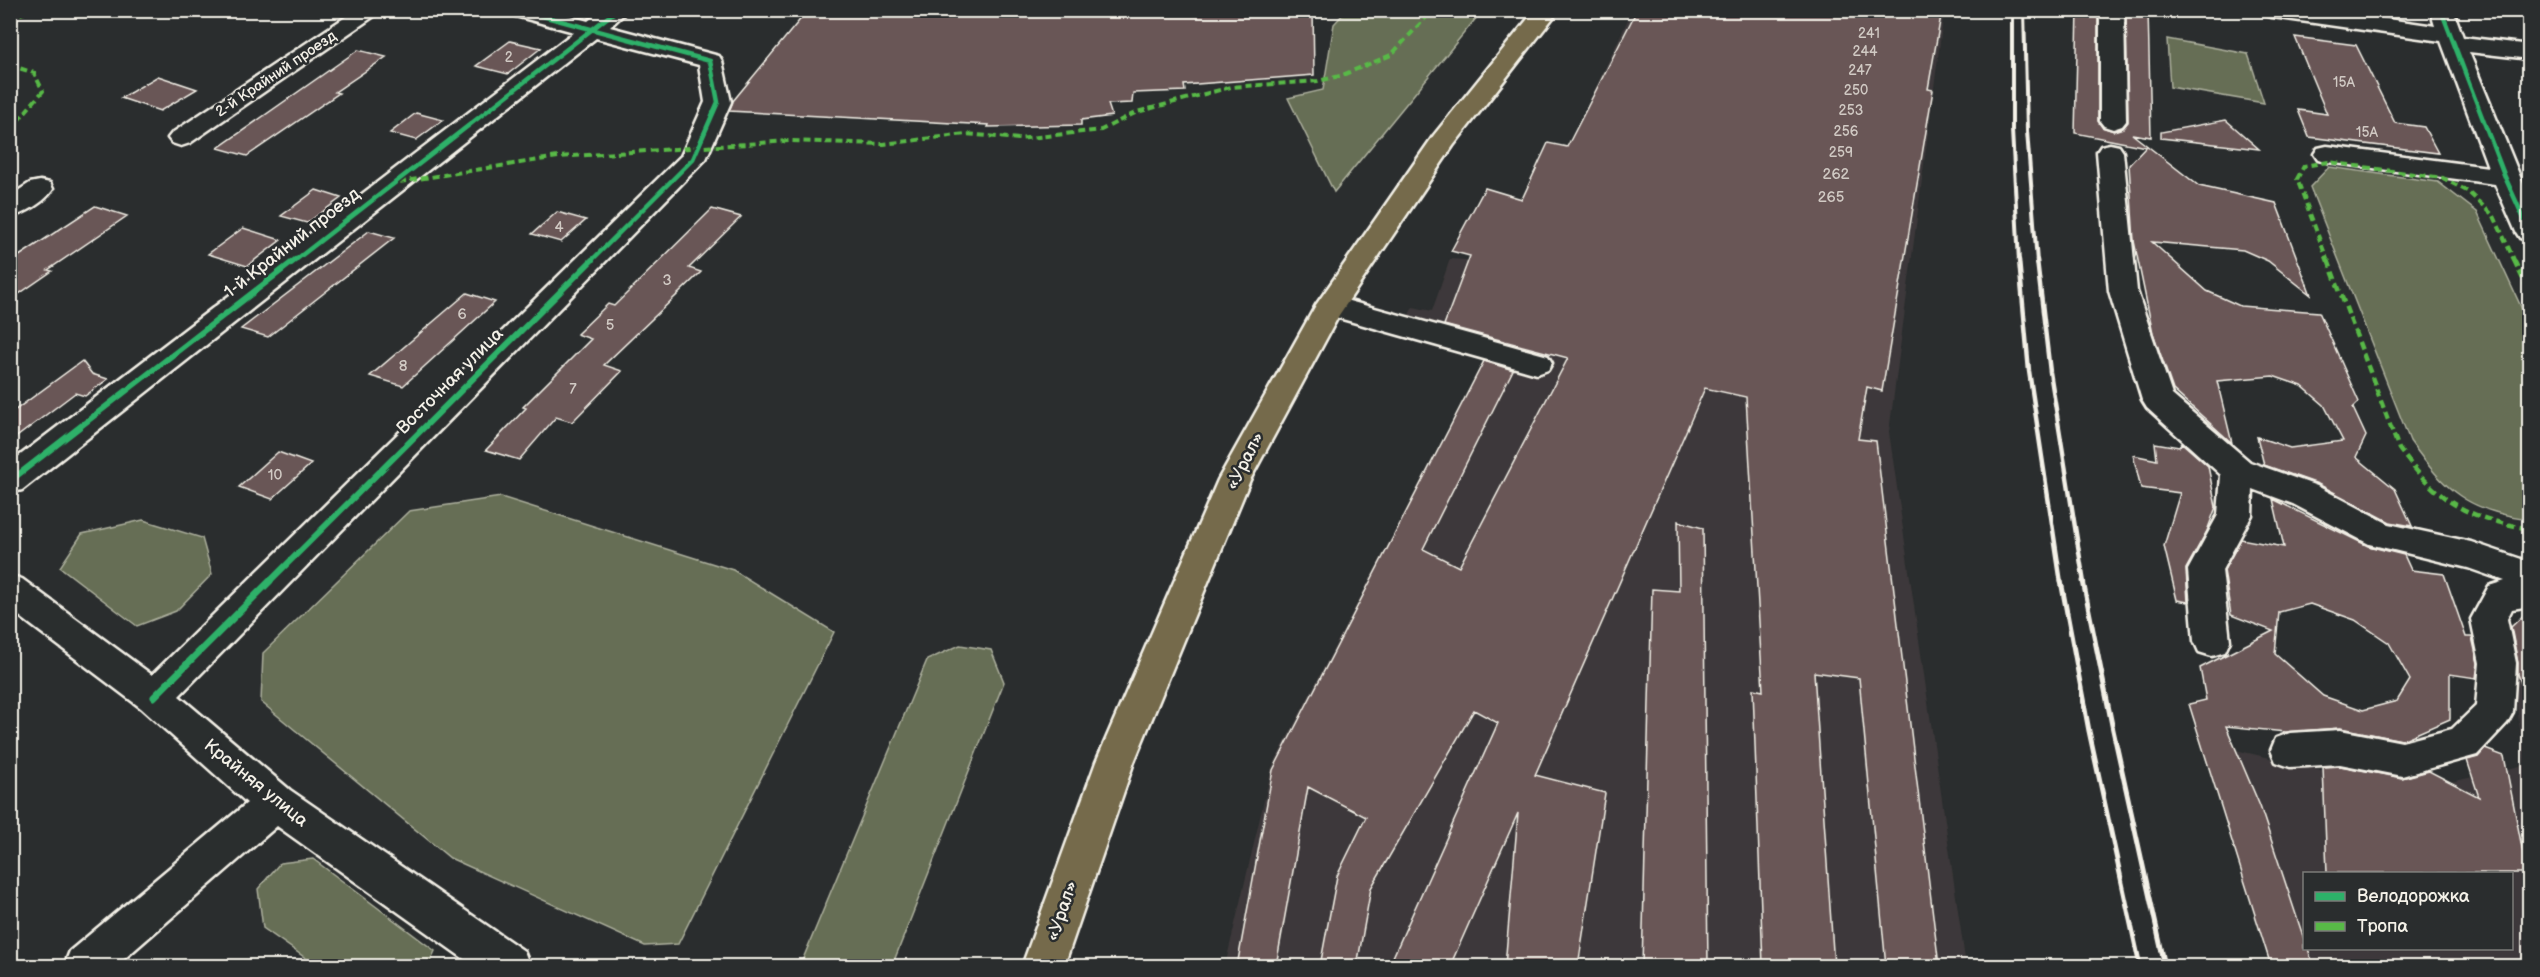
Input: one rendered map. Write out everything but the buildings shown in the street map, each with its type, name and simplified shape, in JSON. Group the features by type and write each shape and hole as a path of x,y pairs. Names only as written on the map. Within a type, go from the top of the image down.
{"highway":[{"name":"«Урал»","path":"1043,966 1115,762 1234,480 1331,306 1443,141 1548,10"}],"street":[{"name":"2-й Крайний проезд","path":"181,138 372,10"},
{"path":"520,10 592,28"},
{"name":"1-й Крайний проезд","path":"10,481 617,10"},
{"path":"2112,10 2113,121"},
{"path":"2272,10 2529,52"},
{"path":"2441,10 2505,177 2529,232"},
{"name":"Восточная улица","path":"154,697 693,159 718,102 710,61 592,28"},
{"path":"2110,152 2123,291 2158,400 2238,471 2305,495 2381,535 2471,555 2529,576"},
{"path":"2327,154 2505,177"},
{"path":"10,209 40,189"},
{"path":"1331,306 1537,363"},
{"path":"2212,641 2205,570 2235,514 2238,471"},
{"name":"Крайняя улица","path":"10,589 154,697 276,803 484,960"},
{"path":"2290,750 2340,747 2402,759 2464,744 2494,712 2499,663 2489,619 2501,596 2529,592"},
{"path":"85,966 276,803"}],"shaded area":[{"path":"1632,11 1944,11 1889,432 1966,966 1225,966 1272,767 1485,358 1397,337 1413,307 1432,311 1450,259 1494,262 1548,143 1568,147"},
{"path":"2529,623 2529,966 2283,966 2231,749 2412,791 2525,765 2510,656"}],"green space":[{"path":"1346,11 1482,11 1334,192 1288,98 1323,90 1334,24"},
{"path":"2167,39 2248,54 2264,103 2170,87"},
{"path":"2329,167 2438,182 2477,212 2529,324 2529,519 2489,510 2460,496 2435,473 2410,441 2310,187"},
{"path":"501,497 733,570 834,632 678,944 645,946 450,858 261,702 263,653 409,511"},
{"path":"143,520 202,538 212,574 176,611 137,626 60,567 82,534"},
{"path":"960,645 991,650 1004,682 892,966 800,966 927,660"},
{"path":"313,859 435,951 428,966 317,966 263,928 258,889 280,863"}],"railway":[{"path":"2012,10 2012,130 2019,262"},
{"path":"2024,10 2027,131 2037,262"},
{"path":"2019,260 2029,371 2061,583"},
{"path":"2037,260 2050,372 2084,583"},
{"path":"2061,581 2089,731 2140,966"},
{"path":"2083,581 2165,966"}],"marked path":[{"path":"10,18 30,10"},
{"path":"399,182 558,157 790,141 884,144 966,134 1019,139 1101,130 1137,112 1231,87 1318,81 1340,76 1391,55 1433,10"},
{"path":"10,65 34,73 43,91 10,130"},
{"path":"2530,294 2494,216 2467,191 2443,178 2328,162 2304,166 2297,179 2399,449 2416,471 2458,508 2484,520 2530,529"}],"cycle path":[{"path":"154,697 693,159 718,102 710,61 520,10"},
{"path":"10,481 617,10"},
{"path":"2441,10 2505,177 2530,232"}]}
